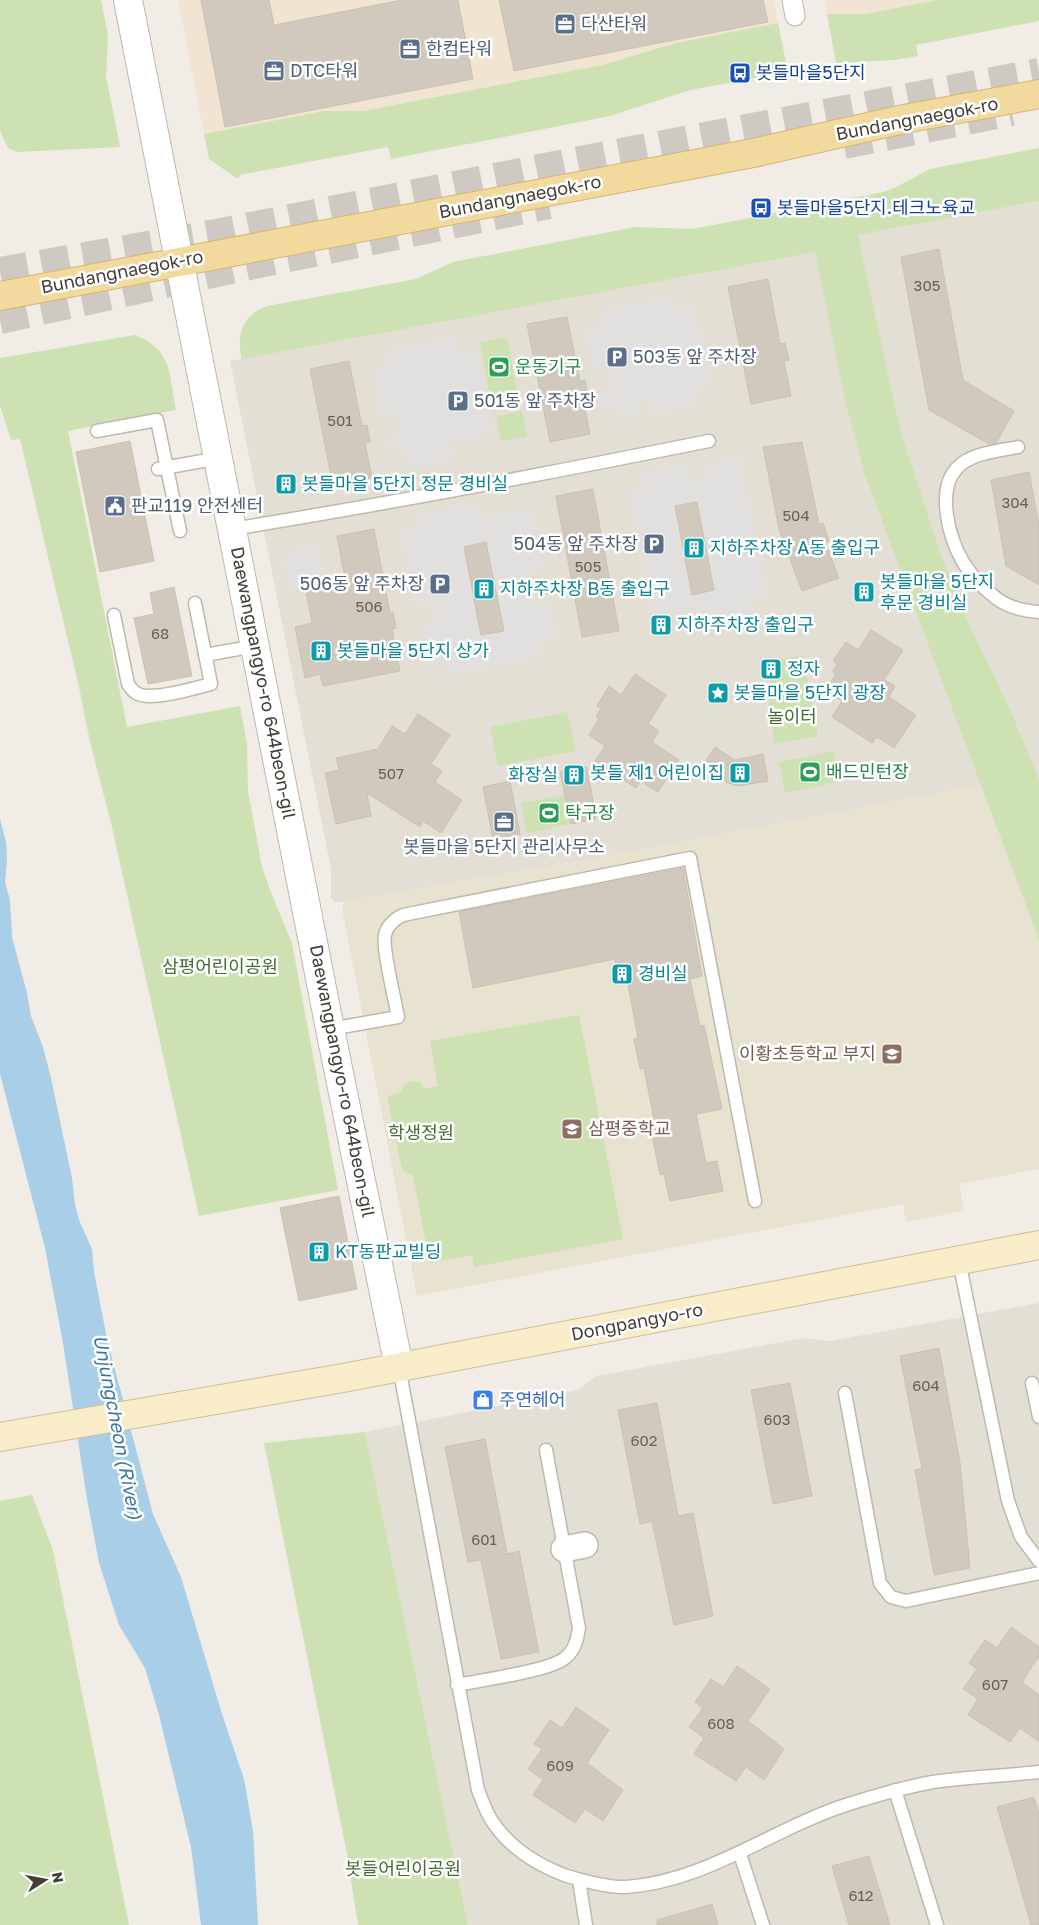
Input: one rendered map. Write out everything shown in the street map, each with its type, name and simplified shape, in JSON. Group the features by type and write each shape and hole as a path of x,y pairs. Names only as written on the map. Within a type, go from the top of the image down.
{"main road":[{"name":"Bundangnaegok-ro","path":"0,296 744,155 904,119 1039,94"},
{"name":"Dongpangyo-ro","path":"8,1435 399,1367 1039,1245"}],"street":[{"name":"Daewangpangyo-ro 644beon-gil","path":"128,0 330,1029 399,1367"}],"lane":[{"path":"97,432 158,420 162,468 180,531"},
{"path":"232,529 300,519 502,482 709,441"},
{"path":"1018,448 970,459 957,467 947,483 944,497 952,539 962,561 978,581 997,599 1020,610 1039,612"},
{"path":"162,468 218,458"},
{"path":"114,615 126,678 135,693 151,696 211,684 195,603"},
{"path":"205,655 256,646"},
{"path":"330,1029 398,1017 384,940 388,928 394,920 403,915 690,858 755,1202"},
{"path":"959,1261 1008,1501 1021,1537 1039,1562"},
{"path":"399,1367 478,1790 492,1821 514,1847 545,1868 579,1880 625,1887 662,1882 699,1871 740,1854 820,1814 895,1790 934,1782 1039,1772"},
{"path":"1032,1383 1039,1417"},
{"path":"845,1393 880,1583 891,1597 906,1601 1039,1573"},
{"path":"457,1685 544,1668 564,1659 576,1646 579,1628 575,1547 546,1450"},
{"path":"895,1790 937,1925"},
{"path":"740,1854 763,1925"},
{"path":"579,1880 586,1925"}],"shaded area":[{"path":"178,0 774,0 778,23 676,43 602,65 363,111 324,111 204,134"},
{"path":"824,0 937,0 866,14 827,14"},
{"path":"1039,201 1039,779 1010,709 968,622 941,554 900,429 858,235"},
{"path":"815,251 845,400 863,470 982,785 593,859 335,902 331,898 331,869 230,361"},
{"path":"673,296 676,310 695,307 711,386 692,390 695,407 650,415 647,399 638,408 639,416 619,420 617,408 601,412 597,393 613,390 608,369 594,371 585,328 600,325 597,311"},
{"path":"455,337 459,354 477,350 493,432 475,435 476,442 462,444 459,441 450,440 454,459 407,468 404,448 388,451 386,437 401,433 397,414 381,417 372,370 387,367 384,351"},
{"path":"740,458 767,596 750,600 754,620 682,633 677,610 653,615 629,492 643,489 640,472 687,463 690,480 697,483 707,478 705,464"},
{"path":"476,504 479,517 532,508 543,570 525,573 530,604 550,600 558,638 538,642 541,657 447,676 444,661 427,665 420,627 436,623 432,603 415,606 401,531 418,528 415,515"},
{"path":"317,543 325,583 290,590 283,556 299,552 298,546"},
{"path":"982,785 1039,940 1039,1169 959,1184 964,1211 906,1222 903,1204 417,1296 342,908 345,902 593,859"},
{"path":"1039,1303 1039,1925 468,1925 365,1432 578,1390 596,1376 803,1338 830,1341"}],"green space":[{"path":"0,0 101,0 108,35 106,76 120,147 17,152 8,148 0,131"},
{"path":"937,0 1039,0 1039,21 916,45 918,56 894,60 836,63 827,14 866,14"},
{"path":"778,23 788,72 690,90 610,116 391,159 388,147 240,175 240,177 236,178 209,159 204,134 324,111 363,111 602,65 676,43"},
{"path":"1039,148 1039,201 858,235 900,429 941,554 968,622 1010,709 1039,779 1039,940 863,470 845,400 815,252 242,359 240,342 243,327 252,315 267,306 416,279 453,262 635,227 692,229 884,192 930,169"},
{"name":"삼평어린이공원","path":"135,335 147,341 163,356 170,375 176,410 68,431 127,727 240,706 247,744 248,791 262,867 292,943 338,1190 199,1216 111,823 90,742 79,687 20,439 11,440 0,406 0,358"},
{"name":"운동기구","path":"507,337 517,392 490,397 480,342"},
{"name":"운동기구","path":"522,411 527,436 501,441 496,416"},
{"name":"놀이터","path":"803,655 818,736 775,744 769,713 770,692 773,691 770,678 765,679 762,663"},
{"path":"567,712 576,751 498,766 490,727"},
{"name":"배드민턴장","path":"834,751 840,782 785,793 779,762"},
{"name":"탁구장","path":"571,794 577,823 527,833 521,803"},
{"name":"학생정원","path":"579,1015 623,1239 474,1267 472,1255 430,1263 413,1176 402,1170 387,1096 400,1093 404,1085 412,1081 421,1083 424,1089 438,1086 430,1041"},
{"name":"봇들어린이공원","path":"365,1432 468,1925 358,1925 347,1854 264,1443"},
{"path":"32,1495 53,1550 129,1925 0,1925 0,1501"}],"water":[{"name":"Unjungcheon (River)","path":"0,819 6,842 5,882 10,900 12,937 31,1016 43,1047 51,1078 79,1220 92,1249 94,1272 107,1339 153,1514 181,1577 222,1714 244,1779 253,1831 258,1925 201,1925 191,1847 159,1715 145,1668 119,1625 99,1563 87,1499 63,1343 45,1248 0,1074"}],"building":[{"path":"201,0 269,0 274,25 402,0 458,0 473,79 225,127"},
{"path":"499,0 763,0 768,22 514,71"},
{"path":"939,249 963,380 1014,411 996,443 989,444 929,410 901,257"},
{"path":"768,279 780,344 785,343 789,360 784,361 791,396 751,404 728,287"},
{"path":"567,317 580,381 585,380 588,397 583,398 590,434 550,442 527,324"},
{"path":"349,361 362,426 367,425 370,442 365,443 372,478 333,486 310,369"},
{"name":"판교119 안전센터","path":"130,441 154,561 100,572 76,452"},
{"path":"802,442 819,524 823,523 829,541 825,542 839,578 802,591 779,529 763,447"},
{"path":"1029,472 1039,525 1039,585 1006,566 991,480"},
{"path":"593,489 619,631 582,637 556,496"},
{"name":"지하주차장 A동 출입구","path":"697,502 714,590 692,595 675,506"},
{"path":"374,529 390,613 393,612 396,628 392,629 400,671 323,686 320,674 305,678 295,627 312,623 306,592 346,584 337,536"},
{"name":"지하주차장 B동 출입구","path":"486,542 504,631 481,635 464,547"},
{"path":"174,587 192,676 148,684 134,618 154,614 150,593"},
{"path":"871,630 903,650 884,680 895,686 889,697 916,715 894,748 877,737 872,743 832,717 842,701 825,691 836,674 833,672 837,664 833,661 846,642 858,650"},
{"path":"635,674 666,695 648,724 659,731 652,742 679,760 658,792 640,781 636,788 595,761 605,746 589,735 599,719 596,716 601,708 597,706 609,686 621,695"},
{"path":"418,714 450,735 431,764 442,771 435,782 462,800 441,833 423,821 420,827 367,793 371,816 336,824 325,773 339,770 336,758 378,749 392,726 405,734"},
{"name":"봇들 제1 어린이집","path":"715,747 735,760 763,754 768,781 738,786 726,782 703,765"},
{"path":"587,767 596,819 571,824 560,772"},
{"name":"봇들마을 5단지 관리사무소","path":"510,781 520,834 493,839 483,787"},
{"path":"683,868 702,976 690,979 700,1026 704,1025 722,1109 696,1114 706,1163 717,1161 723,1191 670,1201 664,1174 660,1175 649,1120 654,1120 644,1068 640,1069 634,1039 638,1038 627,979 618,981 615,959 473,988 459,912"},
{"name":"KT동판교빌딩","path":"339,1196 357,1289 299,1301 280,1208"},
{"path":"939,1348 960,1463 970,1568 934,1575 915,1470 922,1469 900,1356"},
{"path":"790,1383 812,1496 773,1504 751,1390"},
{"path":"657,1403 678,1516 693,1513 713,1616 674,1625 652,1521 640,1524 618,1410"},
{"path":"485,1439 507,1554 519,1551 539,1652 501,1659 481,1560 468,1562 445,1447"},
{"path":"1011,1627 1039,1647 1039,1656 1022,1682 1039,1695 1039,1742 1020,1728 1010,1742 968,1715 978,1699 963,1689 977,1669 969,1663 985,1640 997,1648"},
{"path":"737,1666 770,1689 748,1721 784,1749 764,1780 746,1767 736,1781 694,1754 704,1738 689,1727 703,1708 695,1702 711,1679 723,1687"},
{"path":"576,1707 609,1730 587,1763 623,1790 603,1821 585,1809 575,1823 533,1795 543,1780 528,1769 542,1749 534,1744 550,1720 562,1728"},
{"path":"1034,1797 1039,1813 1039,1925 1031,1925 997,1807"},
{"path":"869,1856 890,1925 849,1925 832,1866"},
{"path":"712,1904 718,1925 657,1925 657,1920"}],"tunnel":[{"path":"0,271 216,233 580,160 1039,72"},
{"path":"844,145 1012,112"},
{"path":"0,320 240,268 549,205"}],"place":[{"name":"다산타워","path":"565,24"},
{"name":"한컴타워","path":"410,49"},
{"name":"DTC타워","path":"274,71"},
{"name":"봇들마을5단지","path":"740,73"},
{"name":"봇들마을5단지.테크노육교","path":"761,208"},
{"name":"503동 앞 주차장","path":"617,357"},
{"name":"운동기구","path":"499,367"},
{"name":"501동 앞 주차장","path":"458,401"},
{"name":"봇들마을 5단지 정문 경비실","path":"286,484"},
{"name":"판교119 안전센터","path":"115,506"},
{"name":"504동 앞 주차장","path":"654,544"},
{"name":"지하주차장 A동 출입구","path":"694,548"},
{"name":"506동 앞 주차장","path":"440,584"},
{"name":"지하주차장 B동 출입구","path":"484,589"},
{"name":"봇들마을 5단지 후문 경비실","path":"864,592"},
{"name":"지하주차장 출입구","path":"661,625"},
{"name":"봇들마을 5단지 상가","path":"321,651"},
{"name":"정자","path":"771,669"},
{"name":"봇들마을 5단지 광장","path":"718,693"},
{"name":"배드민턴장","path":"810,772"},
{"name":"봇들 제1 어린이집","path":"740,773"},
{"name":"화장실","path":"574,775"},
{"name":"탁구장","path":"549,813"},
{"name":"봇들마을 5단지 관리사무소","path":"504,822"},
{"name":"경비실","path":"622,974"},
{"name":"이황초등학교 부지","path":"892,1054"},
{"name":"삼평중학교","path":"572,1129"},
{"name":"KT동판교빌딩","path":"319,1252"},
{"name":"주연헤어","path":"483,1400"}]}
